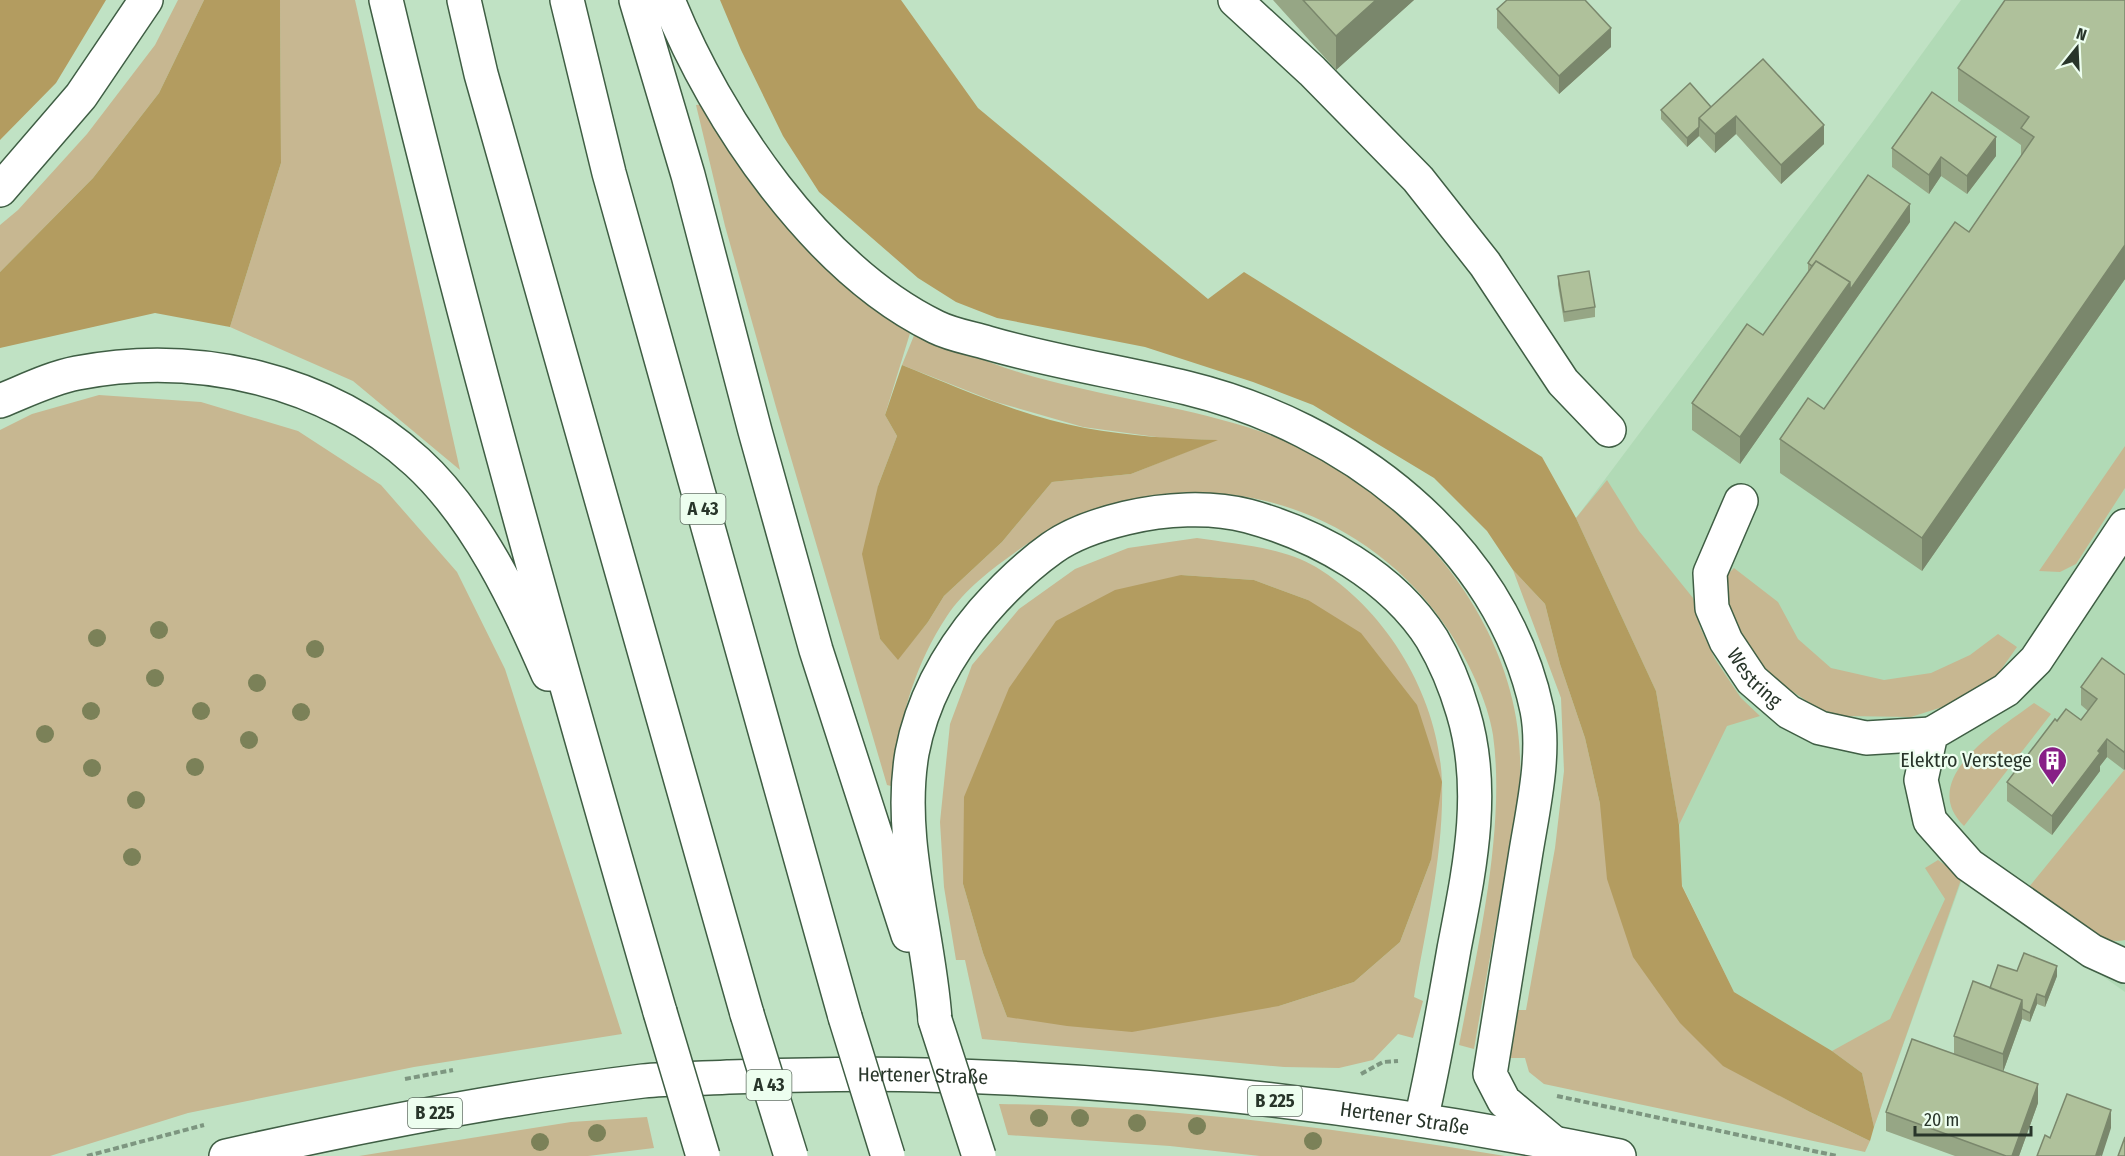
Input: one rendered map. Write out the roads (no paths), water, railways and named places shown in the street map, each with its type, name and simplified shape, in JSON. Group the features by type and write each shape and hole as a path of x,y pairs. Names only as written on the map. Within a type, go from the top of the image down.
{"main road":[{"path":"0,190 81,96 146,0"},
{"path":"386,0 421,146 591,775 703,1156"},
{"name":"A 43","path":"464,0 481,74 747,1014 791,1156"},
{"name":"A 43","path":"567,0 609,173 845,1017 888,1156"},
{"path":"636,0 688,175 755,431 816,650 979,1156"},
{"path":"668,0 716,94 756,160 798,216 871,286 937,328 1020,352 1191,389 1295,426 1360,463 1426,515 1477,572 1513,637 1537,713 1538,780 1490,1074 1504,1101 1554,1143"},
{"path":"1234,0 1311,71 1418,179 1485,264 1563,382 1609,430"},
{"path":"0,401 76,374 115,368 192,366 240,373 282,384 323,399 364,422 417,462 478,536 538,651 591,775"},
{"name":"Westring","path":"1741,501 1710,573 1712,608 1726,641 1752,680 1789,712 1820,728 1866,738 1931,734 2006,690 2036,660 2125,526"},
{"path":"935,1020 932,976 913,867 910,806 912,754 925,707 948,658 996,597 1053,547 1081,532 1121,519 1172,511 1246,515 1322,545 1383,585 1431,639 1463,712 1475,780 1471,857 1421,1120"},
{"path":"1931,734 1921,780 1930,821 1970,865 2092,951 2125,966"},
{"name":"Hertener Straße","path":"226,1156 331,1133 475,1106 646,1081 836,1073 994,1077 1205,1091 1421,1120 1619,1156"}],"place":[{"name":"Elektro Verstege","path":"2053,786"}]}
